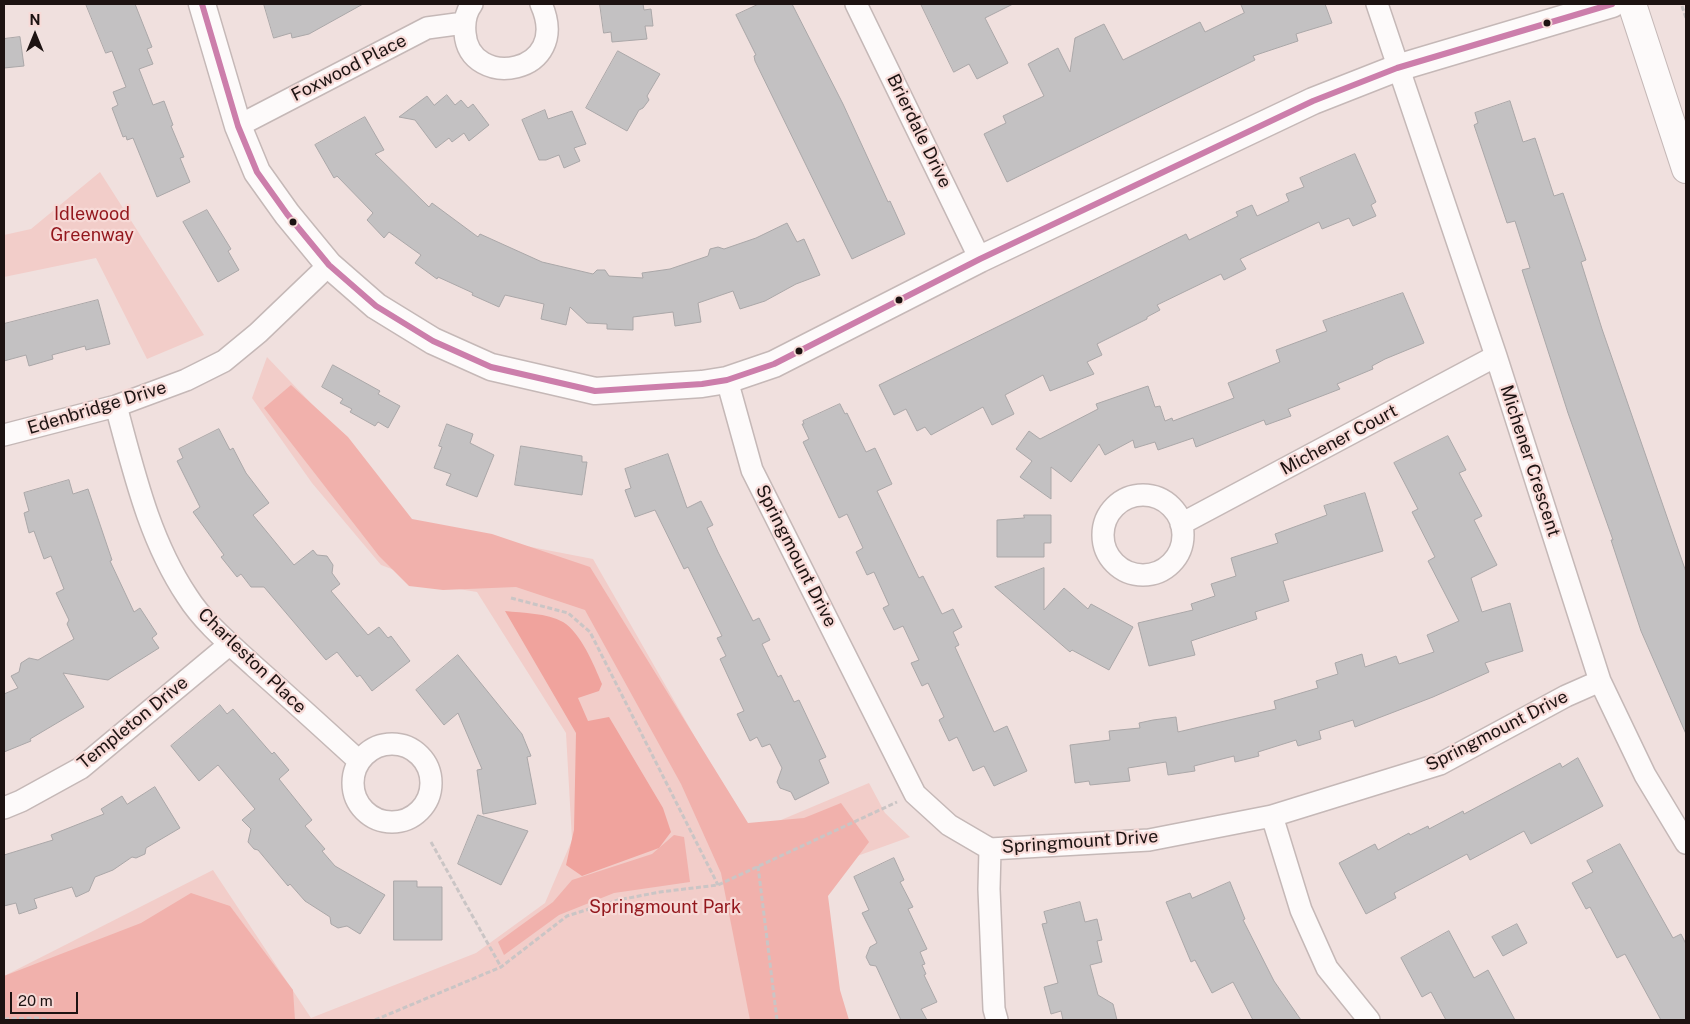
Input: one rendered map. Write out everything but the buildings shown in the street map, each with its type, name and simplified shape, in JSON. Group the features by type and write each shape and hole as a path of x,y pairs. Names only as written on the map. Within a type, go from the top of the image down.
{"main road":[{"path":"1632,4 1686,169"}],"street":[{"path":"202,4 238,126 257,172 287,214 329,265 376,306 433,342 491,367 595,392 702,384 727,380 787,359 980,259 1313,101 1398,68 1612,4"},
{"name":"Foxwood Place","path":"238,126 427,28 468,13 466,38 471,51 481,61 498,68 513,69 527,64 544,48 548,33 548,18 542,4"},
{"name":"Brierdale Drive","path":"856,4 980,259"},
{"name":"Michener Crescent","path":"1377,4 1496,356 1600,681 1645,775 1686,843"},
{"name":"Edenbridge Drive","path":"4,435 116,406 186,380 224,361 258,333 329,265"},
{"name":"Michener Court","path":"1181,524 1496,356"},
{"name":"Springmount Drive","path":"727,380 752,470 915,794 949,825 990,849 1149,840 1272,816 1440,764 1566,696 1600,681"},
{"name":"Charleston Place","path":"116,406 140,496 160,550 187,597 230,644 359,761"},
{"name":"Templeton Drive","path":"4,808 21,801 81,768 230,644"},
{"path":"1272,816 1301,910 1327,968 1369,1020"},
{"path":"990,849 989,889 994,1009 997,1020"}],"path":[{"path":"1682,6 1686,18"},
{"path":"511,598 568,612 590,632 718,885"},
{"path":"375,1020 501,967 568,916 618,900 660,892 718,885 915,794"},
{"path":"432,842 501,967"},
{"path":"758,866 777,1020"},
{"path":"4,1020 36,1018 51,1020"}],"green space":[{"name":"Idlewood Greenway","path":"100,172 204,335 147,359 96,258 4,277 4,235 31,229"},
{"name":"Springmount Park","path":"267,357 328,421 402,522 593,559 750,833 869,783 885,813 910,837 846,860 792,919 813,1020 4,1020 4,976 213,870 311,1018 476,953 545,903 572,840 566,733 477,592 434,585 381,565 312,483 252,398"}],"shaded area":[{"path":"291,385 348,437 412,519 492,534 590,567 748,823 804,818 841,803 869,842 828,896 840,990 849,1020 750,1020 721,873 681,784 585,610 516,587 443,590 409,586 379,556 264,408"},
{"path":"505,611 535,614 557,619 570,627 581,641 602,684 599,691 578,698 588,721 609,717 663,808 671,832 659,848 582,876 566,865 574,830 576,733"},
{"path":"674,835 684,837 690,882 614,893 559,915 504,955 498,942 553,902 572,880 652,854"},
{"path":"191,893 230,906 293,990 295,1020 4,1020 4,976 141,923"}],"transit line":[{"path":"202,4 238,126 257,172 287,214 329,265 376,306 433,341 491,367 595,391 702,384 727,380 774,364 980,259 1313,101 1397,68 1612,4"}]}
